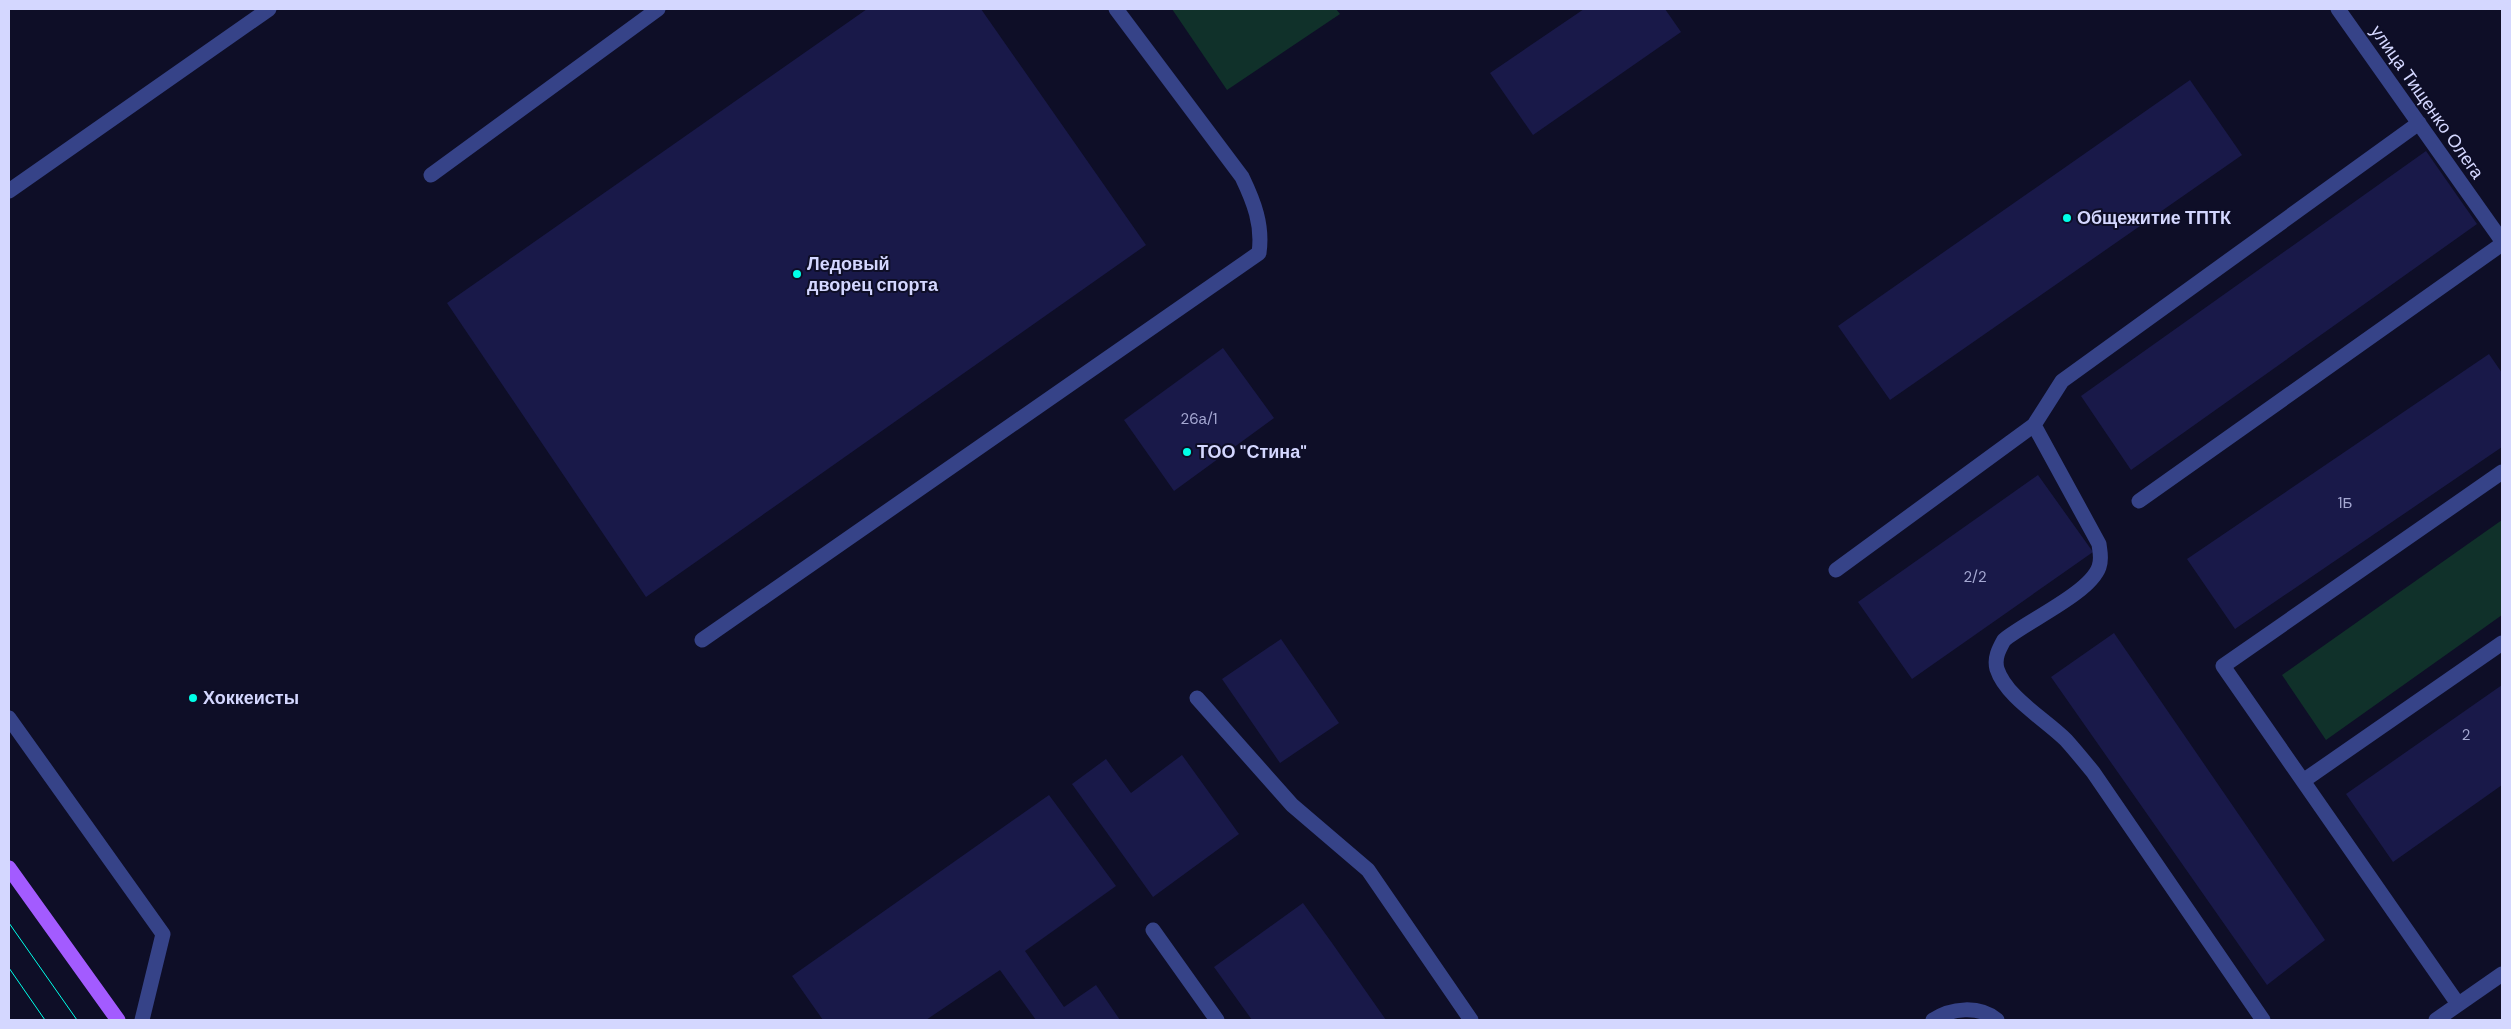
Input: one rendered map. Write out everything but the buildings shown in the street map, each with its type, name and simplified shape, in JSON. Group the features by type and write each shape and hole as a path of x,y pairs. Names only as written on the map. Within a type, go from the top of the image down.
{"main road":[{"path":"9,868 118,1020"}],"street":[{"path":"9,190 269,9"},
{"path":"430,175 658,9"},
{"path":"702,640 1259,253 1261,237 1258,217 1253,199 1242,177 1116,9"},
{"name":"улица Тищенко Олега","path":"2338,9 2502,243"},
{"path":"1836,570 2034,425 2062,381 2418,123"},
{"path":"2139,502 2502,243"},
{"path":"2034,425 2099,544 2101,555 2099,566 2087,584 2004,640 1998,649 1997,668 2011,692 2066,740 2093,772 2263,1020"},
{"path":"2458,1004 2223,666 2502,472"},
{"path":"2303,781 2502,642"},
{"path":"1197,698 1292,805 1368,870 1471,1020"},
{"path":"9,718 163,934 142,1020"},
{"path":"1153,930 1217,1020"},
{"path":"2436,1020 2502,974"},
{"path":"1933,1020 1944,1013 1962,1009 1978,1011 1997,1020"}],"green space":[{"path":"1172,9 1336,9 1340,14 1227,90"},
{"path":"2502,520 2502,615 2326,740 2282,675"}],"tram line":[{"path":"9,923 77,1020"},
{"path":"9,968 45,1020"}],"place":[{"name":"Общежитие ТПТК","path":"2067,218"},
{"name":"Ледовый дворец спорта","path":"797,274"},
{"name":"ТОО \"Стина\"","path":"1187,452"},
{"name":"Хоккеисты","path":"193,698"}]}
